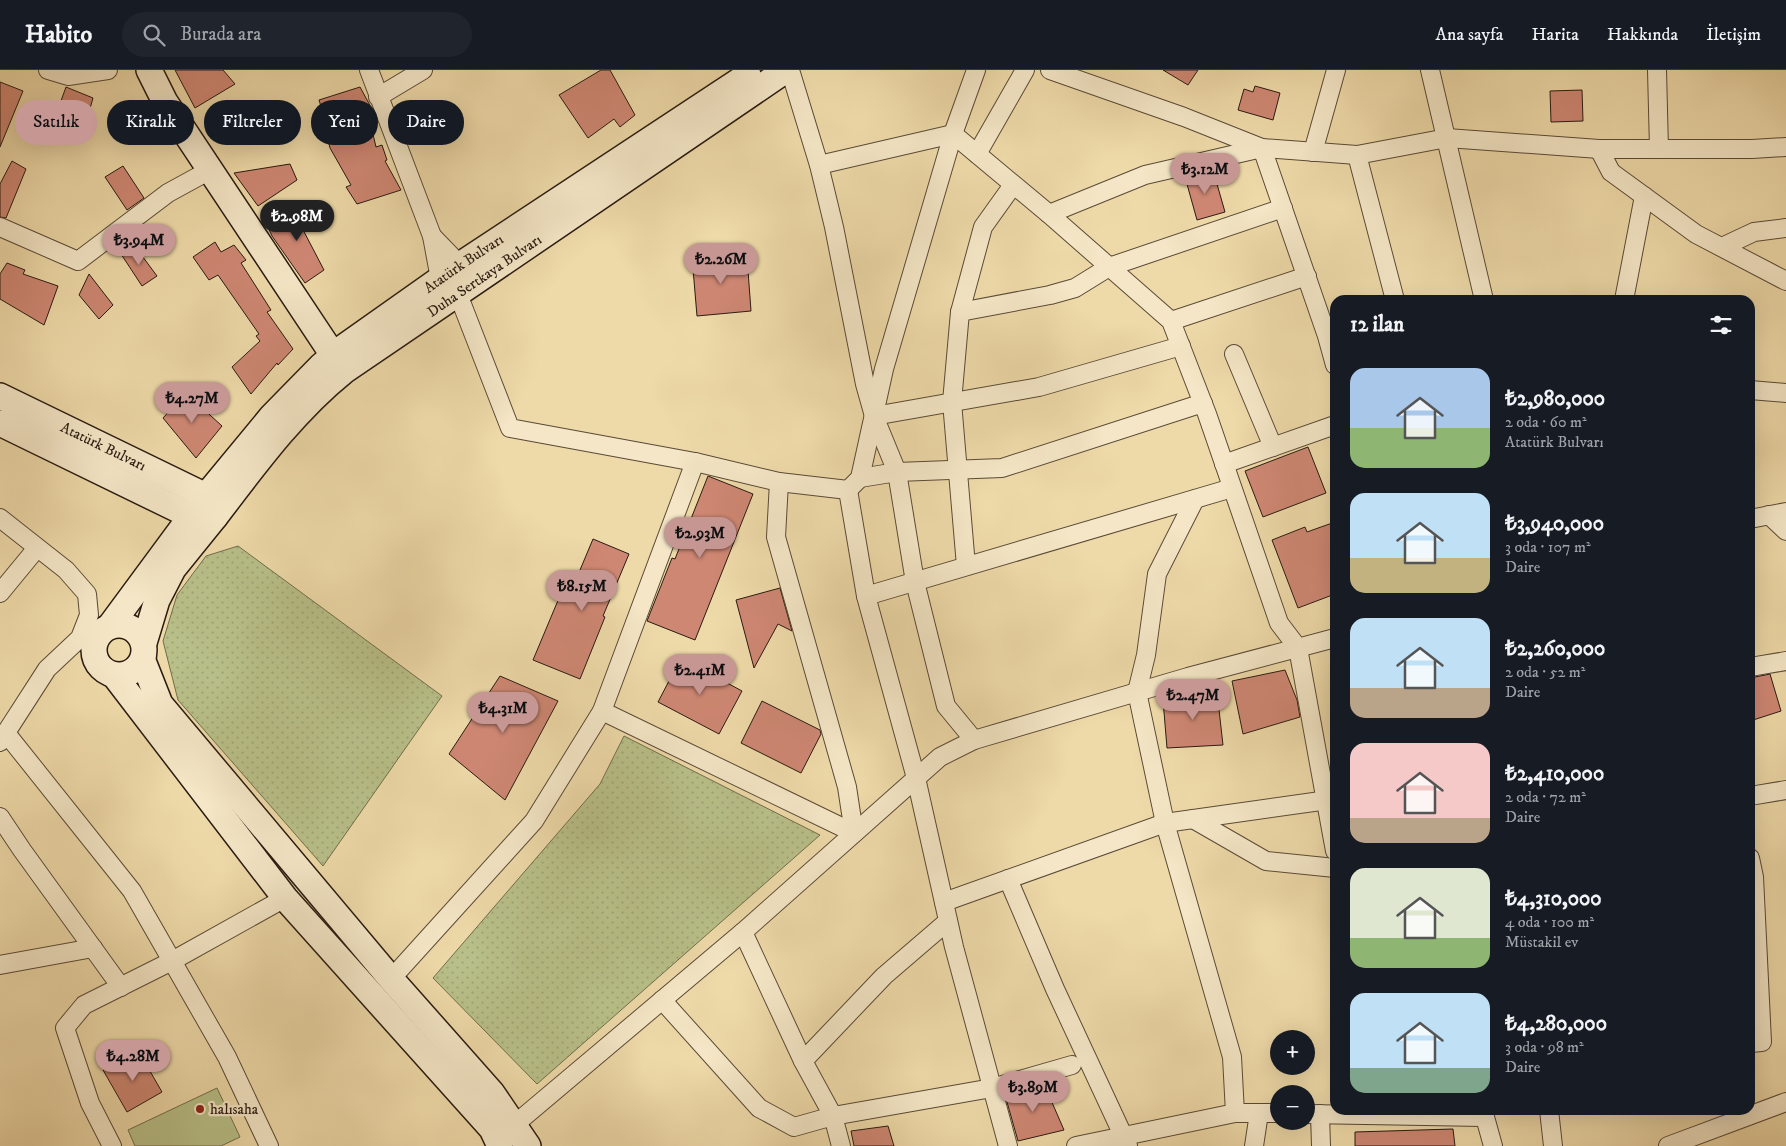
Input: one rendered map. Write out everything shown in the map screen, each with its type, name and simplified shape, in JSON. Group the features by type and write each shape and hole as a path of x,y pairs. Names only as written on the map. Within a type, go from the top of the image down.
{"main road":[{"path":"149,70 165,102 338,364"},
{"name":"Atatürk Bulvarı","path":"460,264 756,70"},
{"name":"Duha Sertkaya Bulvarı","path":"449,286 788,70"},
{"path":"449,286 460,264"},
{"name":"Atatürk Bulvarı","path":"0,396 204,510 272,416 308,378 338,364 449,286"},
{"path":"0,422 204,510"},
{"path":"204,510 95,634 93,650 96,662 103,671 114,676 285,898 492,1129 500,1146"},
{"path":"114,676 131,673 143,652 157,600 204,510"},
{"path":"95,634 124,625 136,631 160,704 391,980 492,1094 528,1146"}],"street":[{"path":"48,70 68,76 108,70"},
{"path":"369,70 449,286 510,428 695,462 779,482 854,484 897,472 1002,468 1203,403"},
{"path":"378,97 423,70"},
{"path":"788,70 819,165 834,227 865,384 874,416 897,472 915,582 946,706 974,740"},
{"path":"976,70 953,134 884,369 874,416 854,484 866,596 916,778 948,921 1008,1146"},
{"path":"977,154 1025,70"},
{"path":"1050,70 1184,116 1262,148 1330,347"},
{"path":"1313,152 1336,70"},
{"path":"1430,70 1483,295"},
{"path":"1657,70 1659,149"},
{"path":"819,165 953,134"},
{"path":"944,902 1165,823 1330,800 1298,648 1279,623 1203,403 1171,321 1049,214 953,134"},
{"path":"1049,214 1145,175 1262,148 1357,155 1446,138 1599,149 1752,149 1786,147"},
{"path":"1599,149 1611,172 1696,234 1786,281"},
{"path":"1357,155 1393,295"},
{"path":"0,227 78,261 168,193 210,170"},
{"path":"966,566 952,402 960,312 983,227 1014,185"},
{"path":"1625,295 1644,196"},
{"path":"960,312 1050,295 1075,288 1109,267 1283,208"},
{"path":"1722,247 1754,232 1786,228"},
{"path":"432,236 460,264"},
{"path":"1171,321 1307,276"},
{"path":"874,416 1039,386 1180,346"},
{"path":"1234,354 1274,447"},
{"path":"1755,390 1786,393"},
{"path":"1224,464 1330,427"},
{"path":"391,980 534,821 602,711 695,462"},
{"path":"779,482 776,537 847,787 854,833"},
{"path":"866,596 1232,488"},
{"path":"1195,499 1156,574 1146,655 1137,692 1165,823 1232,1057 1235,1113"},
{"path":"1755,518 1777,514 1786,531"},
{"path":"1,520 66,570 88,594 89,614 95,634 47,669 3,738 132,890 227,1058 264,1145"},
{"path":"0,593 38,548"},
{"path":"514,1125 743,932 940,757 974,740 1137,692 1330,639"},
{"path":"1755,666 1786,661"},
{"path":"602,711 854,833"},
{"path":"1755,795 1786,790"},
{"path":"0,816 22,850 121,987"},
{"path":"1192,819 1266,861 1330,867"},
{"path":"1008,879 1054,988 1126,1141"},
{"path":"112,1146 90,1103 65,1028 84,1005 172,961 285,898"},
{"path":"1755,898 1762,1042 1755,1043"},
{"path":"803,1062 884,976 948,921"},
{"path":"743,932 803,1062 833,1116 841,1146"},
{"path":"0,965 93,948"},
{"path":"662,1000 759,1108 794,1127 833,1116 992,1088 1072,1065"},
{"path":"1755,1109 1786,1102"},
{"path":"1076,1146 1126,1141 1235,1113 1270,1113"},
{"path":"1254,1146 1259,1113"},
{"path":"1315,1114 1330,1114"},
{"path":"1485,1115 1493,1146"},
{"path":"1549,1115 1553,1146"},
{"path":"1668,1146 1716,1118 1729,1115"},
{"path":"1315,1121 1322,1146"}],"green space":[{"path":"238,546 442,696 323,866 178,700 163,641 177,595 206,556"},
{"path":"624,736 820,835 537,1084 433,978 600,784"},
{"name":"halısaha","path":"217,1088 240,1137 221,1146 135,1146 128,1130"}],"building":[{"path":"175,70 223,70 235,84 208,100 204,100 204,103 195,108 194,100 191,100"},
{"path":"601,70 610,70 635,115 620,127 614,119 588,138 559,95"},
{"path":"1163,70 1198,70 1188,85"},
{"path":"0,82 23,91 19,100 15,100 15,110 0,147"},
{"path":"1255,86 1280,93 1273,120 1238,110 1244,89 1253,92"},
{"path":"66,87 93,98 92,100 61,100"},
{"path":"360,87 367,100 319,100"},
{"path":"1582,90 1583,121 1551,122 1550,91"},
{"path":"329,145 376,145 376,147 382,145 387,160 385,161 401,190 357,204 346,187 351,185"},
{"path":"12,161 26,169 6,218 0,217 0,184"},
{"path":"290,164 297,180 258,206 234,173"},
{"path":"123,166 144,198 127,210 105,177"},
{"path":"1213,170 1225,212 1197,220 1185,177"},
{"path":"303,204 314,219 301,226 324,270 305,283 272,236 267,225"},
{"path":"215,242 221,252 234,245 246,260 241,263 271,310 267,312 293,349 278,365 277,363 251,394 232,367 260,341 256,336 259,334 218,275 209,280 193,257"},
{"path":"134,245 157,276 142,286 121,254"},
{"path":"692,257 747,257 751,311 697,316"},
{"path":"7,263 25,270 23,274 58,286 44,325 0,299 0,274"},
{"path":"89,274 113,305 99,319 79,295"},
{"path":"186,393 222,426 196,458 163,418"},
{"path":"1308,447 1326,493 1263,517 1245,471"},
{"path":"708,476 753,494 695,640 647,621 672,558 675,559"},
{"path":"1330,524 1330,596 1298,608 1272,540 1305,527 1307,532"},
{"path":"593,539 629,554 603,616 605,617 580,679 533,660 559,598 567,601"},
{"path":"780,588 792,631 778,624 754,668 736,600"},
{"path":"681,658 742,691 719,734 658,702"},
{"path":"1285,670 1297,700 1300,717 1243,734 1232,681"},
{"path":"1770,674 1781,711 1755,719 1755,677"},
{"path":"500,676 558,701 505,800 449,754"},
{"path":"1217,692 1223,745 1167,748 1163,700"},
{"path":"762,701 820,730 821,734 801,773 741,743"},
{"path":"139,1052 162,1092 127,1112 103,1070"},
{"path":"1044,1084 1064,1130 1018,1141 1005,1095"},
{"path":"888,1126 894,1146 854,1146 851,1131"},
{"path":"1453,1129 1455,1146 1355,1146 1355,1132"}],"place":[{"name":"halısaha","path":"200,1109"}]}
